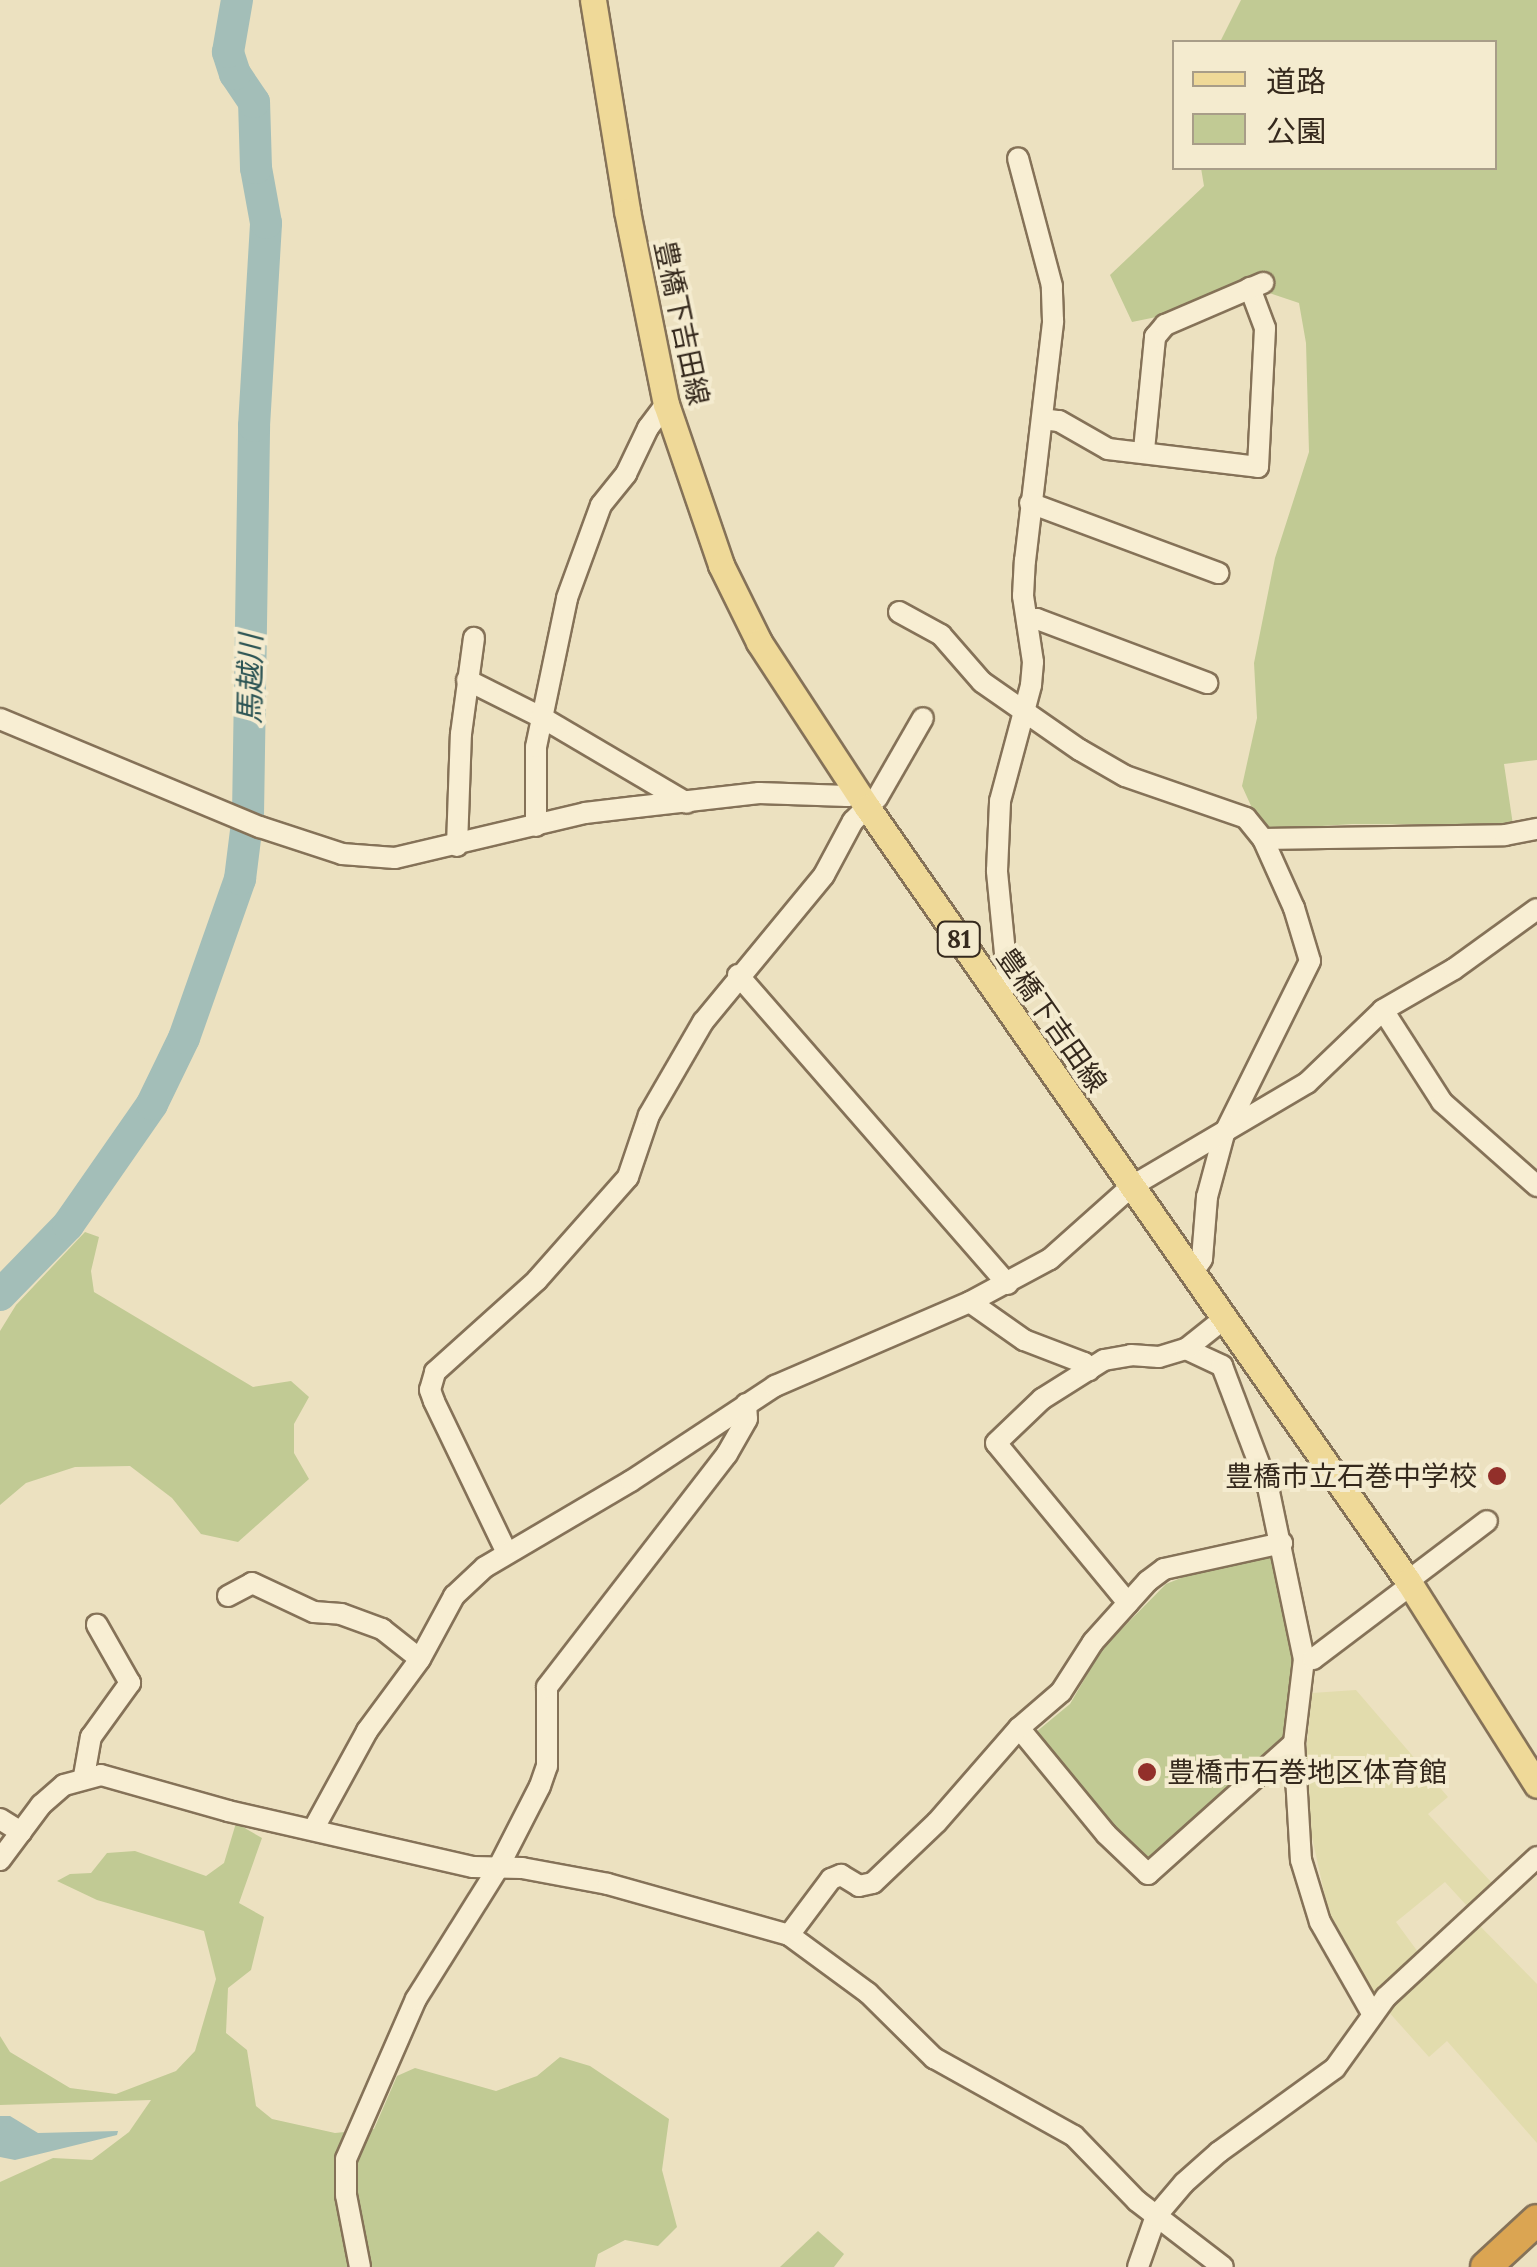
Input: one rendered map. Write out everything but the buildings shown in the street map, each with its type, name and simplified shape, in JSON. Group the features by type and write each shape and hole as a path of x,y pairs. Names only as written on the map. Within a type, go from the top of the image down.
{"highway":[{"path":"1486,2267 1537,2220"}],"main road":[{"name":"豊橋下吉田線","path":"593,0 627,210 666,404 721,565 759,642 997,995 1410,1583 1537,1785"}],"street":[{"path":"997,995 1008,984 997,871 1000,800 1025,714 1033,662 1023,596 1030,502 1053,321 1052,286 1018,158"},
{"path":"1042,420 1059,422 1108,449 1144,450 1258,466 1265,328 1256,286 1165,325 1154,337 1144,450"},
{"path":"536,826 541,717 559,627 592,524 666,404"},
{"path":"1030,502 1218,573"},
{"path":"900,612 942,635 982,682 1025,714 1125,776 1246,818 1263,839 1294,908 1310,961 1224,1134 1206,1197 1202,1259 1193,1272"},
{"path":"1026,620 1037,619 1207,682"},
{"path":"457,846 454,826 466,680 474,638"},
{"path":"466,680 541,717 686,803"},
{"path":"0,718 239,818 342,854 395,858 585,813 759,793 862,799"},
{"path":"506,1553 434,1401 430,1390 435,1372 537,1280 628,1178 649,1114 703,1022 824,875 862,799 923,718"},
{"path":"1263,839 1505,836 1537,829"},
{"path":"314,1828 367,1731 420,1659 454,1596 506,1553 617,1489 746,1404 806,1370 970,1302 1050,1259 1132,1186 1307,1083 1383,1010 1454,969 1537,909"},
{"path":"738,975 1008,1284"},
{"path":"1383,1010 1442,1102 1537,1186"},
{"path":"970,1302 1024,1340 1084,1363 1089,1370"},
{"path":"1128,1603 996,1443 1042,1399 1104,1360 1131,1355 1159,1357 1186,1349 1225,1318"},
{"path":"1186,1349 1222,1366 1268,1486 1304,1659 1294,1743 1301,1860 1320,1922 1372,2014"},
{"path":"360,2267 346,2195 346,2159 416,1999 497,1870 547,1766 545,1702 555,1672 728,1454 746,1419 746,1404"},
{"path":"1304,1659 1312,1659 1487,1521"},
{"path":"789,1936 831,1878 841,1875 858,1886 873,1883 937,1822 1020,1728 1061,1692 1093,1642 1164,1569 1282,1543"},
{"path":"228,1596 252,1583 314,1612 341,1614 382,1629 420,1659"},
{"path":"84,1776 91,1737 130,1683 97,1624"},
{"path":"1020,1728 1106,1834 1148,1874 1294,1743"},
{"path":"0,1860 64,1784 84,1776 101,1775 497,1870 522,1868 608,1884 789,1936 868,1992 934,2058 1074,2136 1156,2216 1222,2267"},
{"path":"0,1819 21,1832"},
{"path":"1138,2267 1156,2216 1219,2152 1334,2068 1372,2014 1480,1906 1537,1856"}],"shaded area":[{"path":"1356,1690 1448,1797 1428,1814 1492,1883 1468,1907 1445,1882 1396,1922 1418,1952 1373,1999 1330,1919 1302,1792 1312,1693"},
{"path":"1476,1922 1537,1984 1537,2143 1447,2041 1429,2057 1387,2010"}],"green space":[{"path":"1241,0 1537,0 1537,760 1504,764 1513,825 1352,824 1262,830 1242,786 1257,718 1254,663 1275,558 1309,452 1306,343 1299,303 1249,286 1205,307 1132,322 1110,275 1204,186 1201,170 1497,170 1497,40 1221,40"},
{"path":"85,1232 99,1237 91,1271 94,1292 253,1387 291,1381 309,1397 294,1424 294,1453 309,1479 238,1542 201,1534 172,1498 130,1466 75,1467 26,1483 0,1505 0,1331 16,1305"},
{"path":"1282,1553 1300,1664 1290,1737 1147,1866 1110,1830 1036,1732 1070,1704 1102,1649 1166,1584 1211,1566"},
{"path":"236,1823 262,1838 239,1903 264,1917 251,1970 228,1988 226,2033 247,2050 256,2106 272,2119 335,2133 374,2129 397,2076 415,2068 496,2091 537,2076 560,2057 590,2066 669,2119 662,2170 677,2227 658,2246 625,2240 598,2254 595,2267 0,2267 0,2182 53,2158 92,2160 129,2132 151,2100 0,2105 0,2036 10,2052 70,2088 116,2094 176,2071 195,2051 216,1979 204,1931 97,1900 57,1881 70,1874 91,1873 107,1853 135,1851 206,1876 224,1863"},
{"path":"818,2231 844,2254 834,2267 780,2267"}],"water":[{"path":"0,2116 10,2116 38,2133 118,2131 117,2135 15,2160 0,2157"}],"waterway":[{"name":"馬越川","path":"0,1295 68,1225 152,1104 184,1038 240,879 248,815 254,426 266,223 256,168 254,102 235,74 228,52 237,0"}],"place":[{"name":"豊橋市立石巻中学校","path":"1497,1476"},
{"name":"豊橋市石巻地区体育館","path":"1147,1772"}]}
